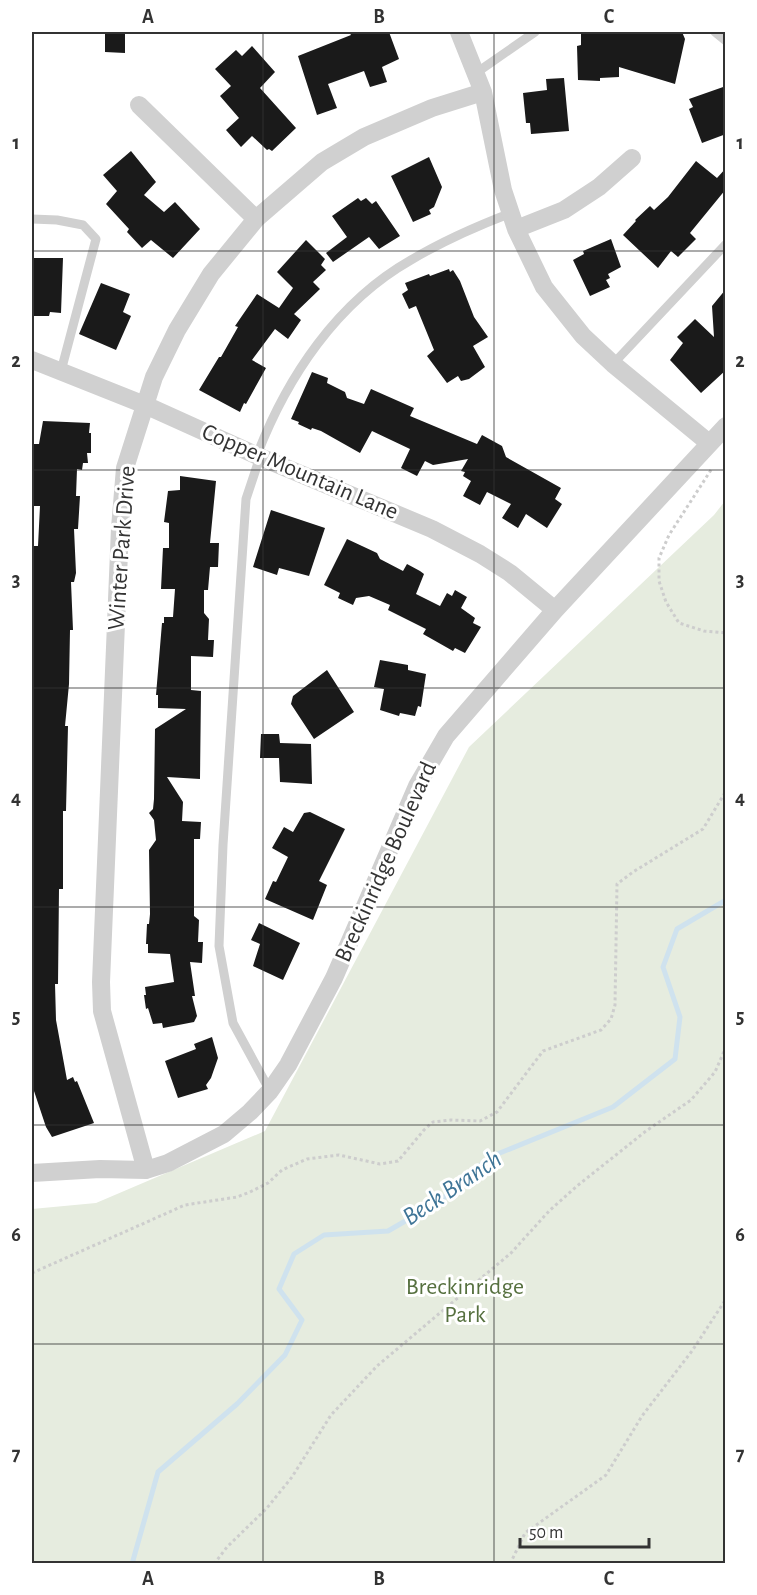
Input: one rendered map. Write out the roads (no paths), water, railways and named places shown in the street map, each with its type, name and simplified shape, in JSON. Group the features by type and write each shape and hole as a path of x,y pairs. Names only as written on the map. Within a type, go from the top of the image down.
{"street":[{"path":"459,32 483,92 503,190 514,221 544,287 583,336 613,364 709,443"},
{"name":"Winter Park Drive","path":"146,1170 102,1011 101,982 125,468 154,377 177,330 211,274 256,219 322,162 364,137 432,108 483,92"},
{"path":"139,105 256,219"},
{"path":"514,221 564,210 599,187 632,158"},
{"name":"Copper Mountain Lane","path":"32,360 145,405 432,529 480,554 510,573 555,610"},
{"name":"Breckinridge Boulevard","path":"32,1171 146,1170 168,1163 224,1134 270,1091 288,1065 334,978 417,786 446,736 555,610 726,426"}],"lane":[{"path":"476,73 535,32"},
{"path":"716,32 726,41"},
{"path":"32,219 57,220 83,225 96,239 60,371"},
{"path":"270,1091 233,1023 219,945 246,500 271,419 288,388 325,332 378,282 410,260 471,229 514,221"},
{"path":"613,364 726,244"}],"waterway":[{"name":"Beck Branch","path":"132,1564 158,1472 237,1404 285,1355 302,1320 279,1289 294,1254 324,1235 388,1231 440,1201 490,1157 613,1107 675,1059 680,1017 663,967 677,929 726,900"}],"park label":[{"name":"Breckinridge Park","path":"465,1301"}]}
